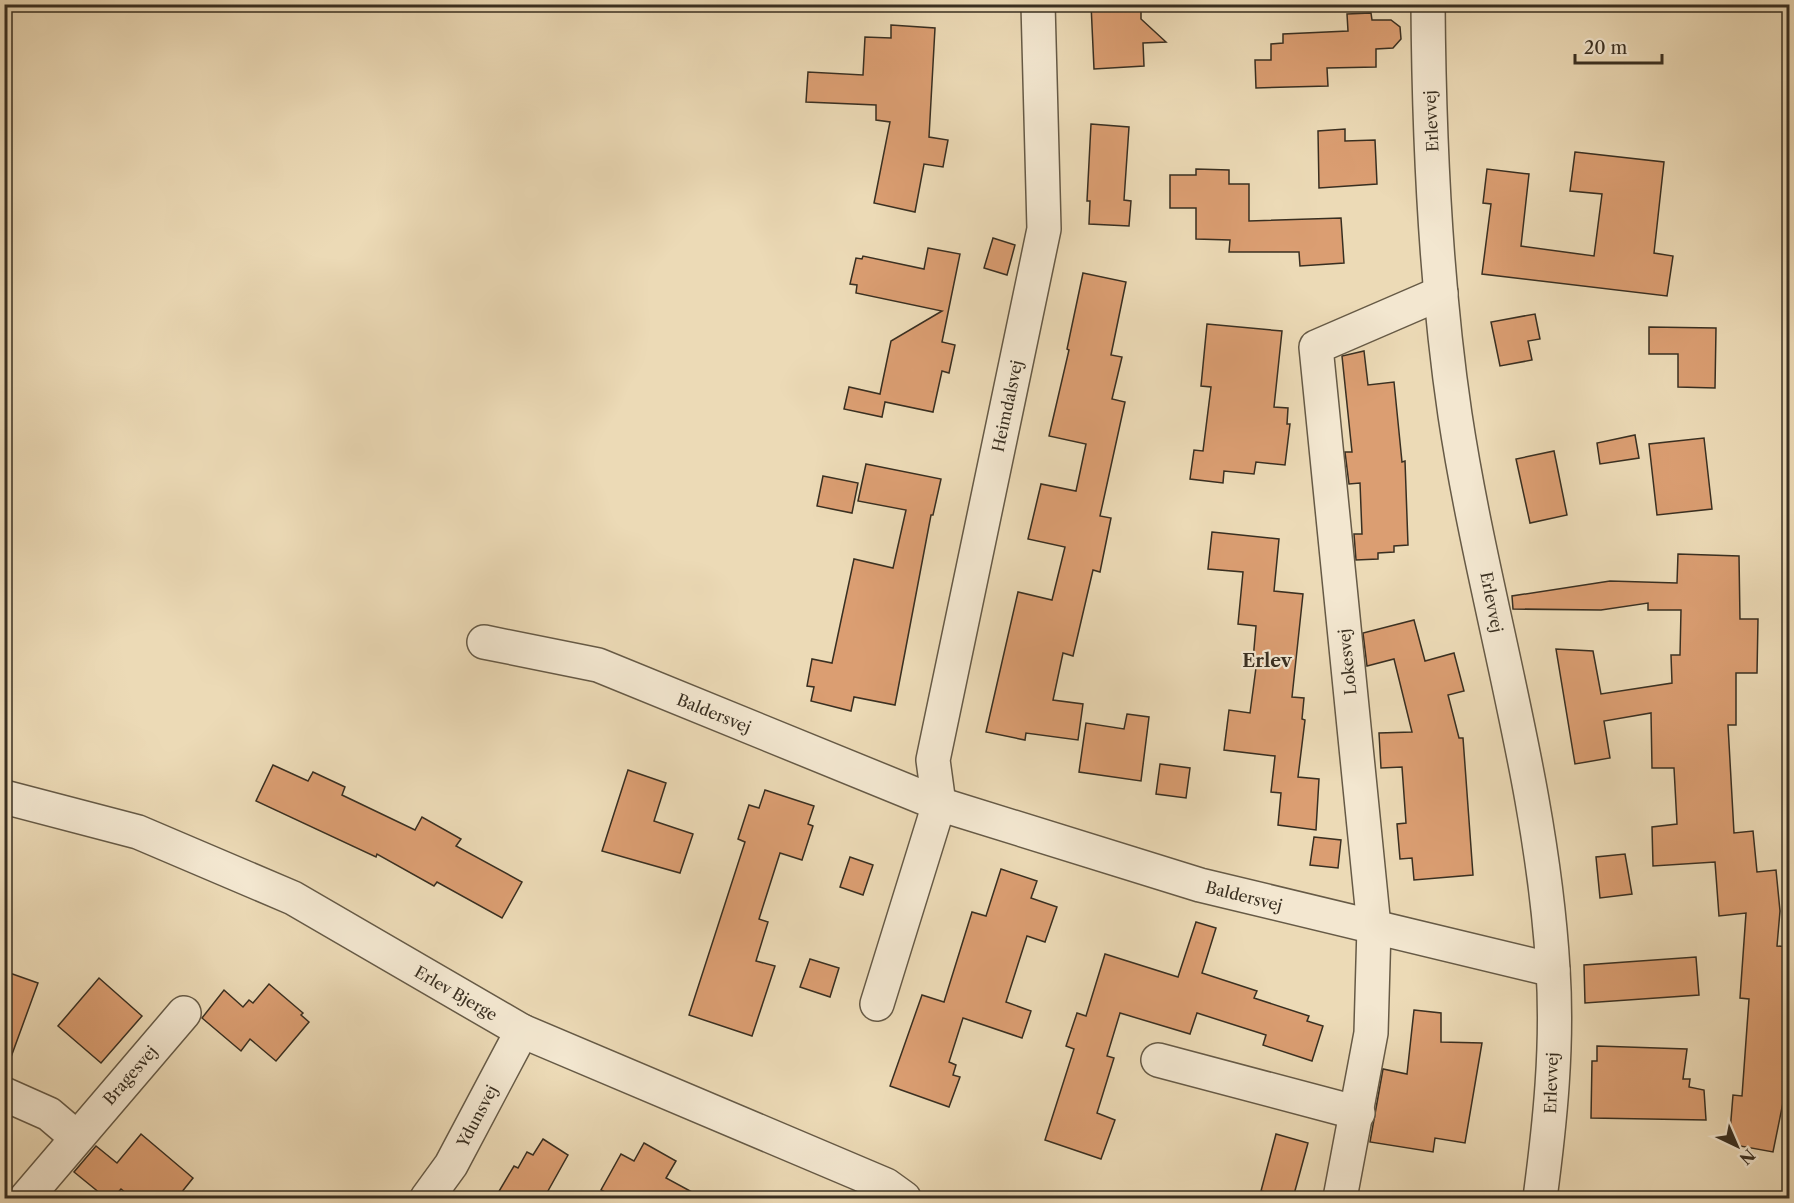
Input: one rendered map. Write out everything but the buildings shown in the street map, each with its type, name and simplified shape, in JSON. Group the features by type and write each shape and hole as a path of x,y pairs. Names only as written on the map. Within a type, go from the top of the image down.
{"street":[{"name":"Heimdalsvej","path":"939,804 933,760 1044,229 1038,4"},
{"name":"Erlevvej","path":"1428,4 1429,88 1441,293 1455,416 1540,844 1553,970 1551,1109 1540,1198"},
{"name":"Lokesvej","path":"1340,1198 1358,1113 1371,1033 1374,927 1316,347 1441,293"},
{"name":"Baldersvej","path":"484,642 598,665 939,804 1200,885 1553,970"},
{"name":"Erlev Bjerge","path":"4,796 138,832 293,898 522,1031 886,1185 904,1198"},
{"path":"877,1004 939,804"},
{"name":"Bragesvej","path":"26,1198 184,1012"},
{"name":"Ydunsvej","path":"428,1198 451,1165 522,1031"},
{"path":"1158,1060 1358,1113"},
{"path":"4,1094 49,1114 76,1137"}],"district":[{"name":"Erlev","path":"1267,661"}]}
